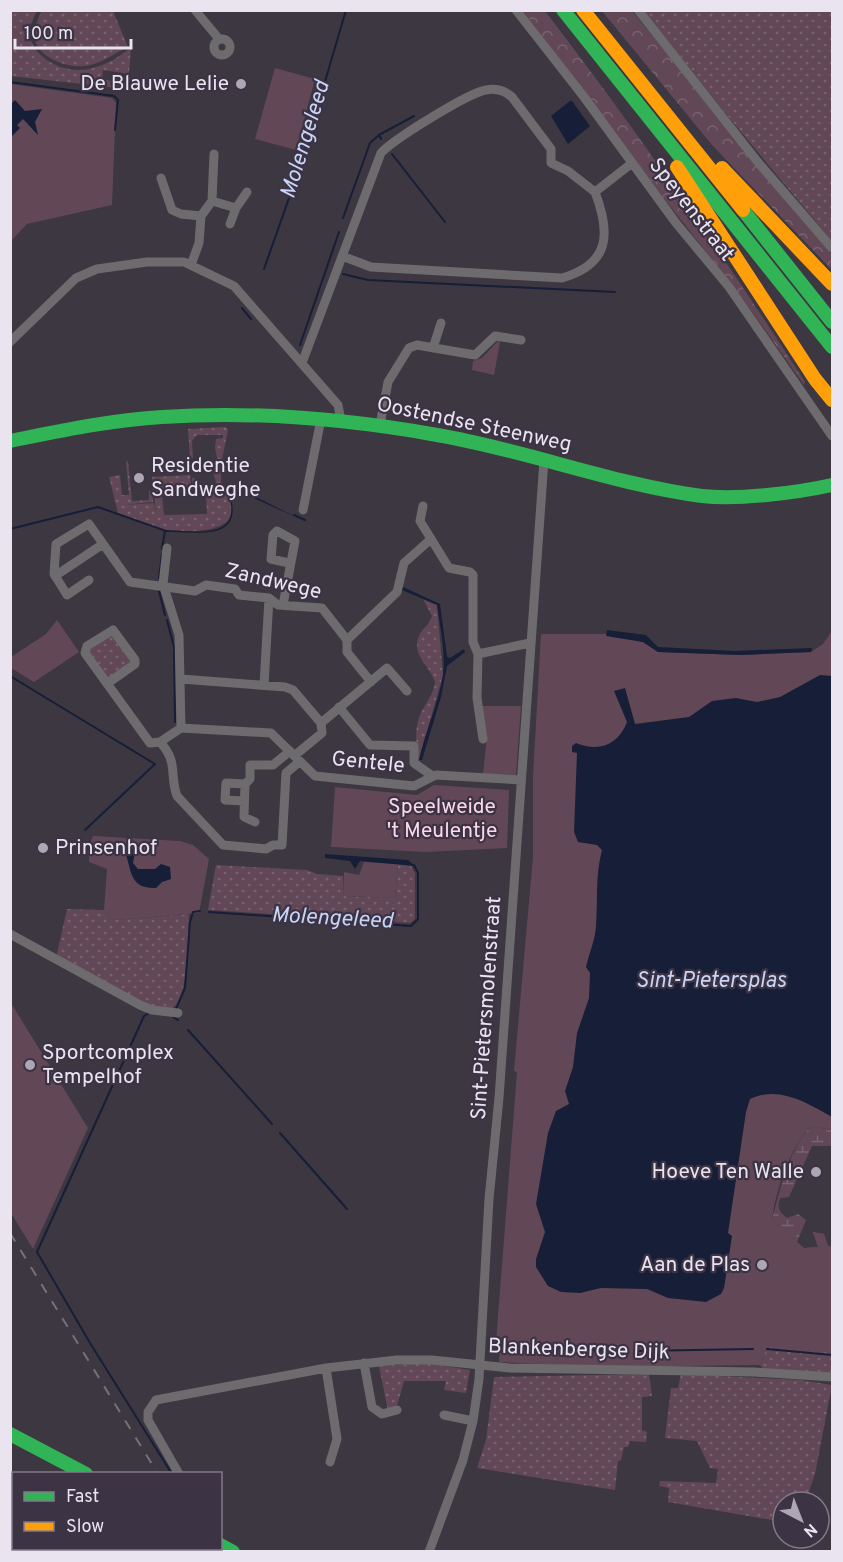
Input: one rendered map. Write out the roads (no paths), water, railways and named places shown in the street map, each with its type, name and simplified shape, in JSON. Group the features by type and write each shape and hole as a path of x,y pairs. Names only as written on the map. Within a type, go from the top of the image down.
{"main road":[{"path":"563,10 832,347"},
{"path":"583,10 832,322"},
{"path":"647,114 661,145 735,253 815,379 832,400"},
{"path":"683,135 699,144 832,284"},
{"name":"Oostendse Steenweg","path":"10,441 54,432 162,417 255,415 380,425 440,435 641,486 684,494 724,497 795,493 832,485"},
{"name":"Oostendse Steenweg","path":"784,492 832,474"},
{"path":"10,1434 84,1472"}],"street":[{"path":"195,10 217,36"},
{"name":"Speyenstraat","path":"516,10 676,223 729,287 832,436"},
{"path":"638,10 757,161 832,248"},
{"path":"302,363 342,256 381,153 402,135 483,90 499,90 508,93 551,149 551,163 568,171 595,192 606,228 604,243 597,258 581,273 562,278 371,267 342,256"},
{"path":"191,265 199,243 201,216 212,201 214,154"},
{"path":"595,192 632,163"},
{"path":"160,178 172,210 181,214 201,216"},
{"path":"230,224 236,208 247,192"},
{"path":"212,201 236,208"},
{"path":"10,342 76,278 97,269 147,262 184,262 234,286 338,405 341,421"},
{"path":"433,348 441,324"},
{"path":"380,425 388,382 405,352 412,346 475,355 495,336 521,339"},
{"path":"303,510 321,419"},
{"name":"Sint-Pietersmolenstraat","path":"429,1551 463,1460 473,1421 479,1366 544,460"},
{"path":"423,506 420,521 449,568 470,572 473,575 473,642 478,654 477,698 483,739"},
{"name":"Zandwege","path":"55,576 56,544 89,524 130,582 195,591 206,585 235,589 239,595 269,597 278,605 322,608 347,640 346,652 371,682"},
{"path":"347,640 397,592 404,563 431,539"},
{"path":"89,580 67,595 55,576 103,544"},
{"path":"155,743 181,728 179,635 164,587 167,548"},
{"path":"283,605 290,563"},
{"path":"264,685 269,597"},
{"path":"108,683 135,664 135,660 113,630 85,649 108,683 155,743 169,752 174,764 173,787 177,796 223,845 266,849 273,844 282,845 286,773 294,756"},
{"path":"478,654 530,643"},
{"path":"321,723 387,668 407,691"},
{"path":"181,679 264,685 293,690 321,723 322,733 294,756 273,765 250,765 250,778 245,784 244,817 255,822"},
{"path":"339,707 370,745 414,746 414,762 432,775"},
{"name":"Gentele","path":"181,728 271,733 315,776 414,786 432,775 521,780"},
{"path":"244,801 225,800 226,783 245,784"},
{"path":"10,934 140,1005 152,1010 178,1013"},
{"name":"Blankenbergse Dijk","path":"178,1472 148,1420 148,1412 156,1400 326,1368 364,1363 432,1360 479,1366 754,1372 832,1377"},
{"path":"364,1363 372,1407 381,1414 397,1410"},
{"path":"326,1368 337,1439 330,1462"},
{"path":"444,1415 473,1421"}],"water":[{"path":"15,100 25,111 42,109 35,122 38,135 23,119 17,125 20,128 11,137 11,104"},
{"path":"570,101 590,126 568,144 551,116"},
{"path":"232,485 296,517 233,489 230,492 232,516 228,524 222,529 202,533 163,532 165,530 193,532 222,527 228,522 231,514 228,489"},
{"path":"403,587 440,604 447,657 450,658 464,649 465,652 447,666 441,697 422,760 419,760 438,696 444,658 437,605 402,590"},
{"path":"607,630 646,635 658,647 734,651 812,648 811,652 740,655 658,652 643,642 606,636"},
{"name":"Sint-Pietersplas","path":"820,675 832,676 832,1117 803,1101 782,1095 761,1095 750,1099 746,1112 728,1233 732,1236 724,1288 721,1294 706,1302 668,1298 647,1289 601,1288 580,1293 561,1292 548,1286 536,1267 536,1259 545,1232 536,1204 548,1133 556,1111 569,1104 565,1091 573,1067 577,1033 589,998 590,973 586,967 595,931 602,850 597,845 578,842 574,832 577,753 572,752 572,746 576,743 599,747 613,742 618,737 627,722 614,691 625,688 635,724 689,717 712,701 736,698 757,702 780,697"},
{"path":"119,843 133,848 135,852 133,863 138,869 155,869 161,864 170,867 171,879 162,882 156,888 140,885 132,876 124,849 117,846"},
{"path":"325,854 408,860 415,866 360,861 355,869 350,861 325,858"}],"waterway":[{"name":"Molengeleed","path":"264,269 300,167 346,10"},
{"path":"10,82 114,96 118,100 115,130"},
{"path":"381,139 379,135 414,116"},
{"path":"343,218 370,143 379,135"},
{"path":"392,154 445,222"},
{"path":"300,345 339,232"},
{"path":"343,274 368,280 615,292"},
{"name":"Molengeleed","path":"242,308 251,319"},
{"path":"10,529 98,507 166,531"},
{"name":"Molengeleed","path":"294,515 305,520"},
{"path":"162,549 165,531"},
{"path":"159,578 162,554"},
{"path":"159,591 165,615"},
{"path":"167,620 174,647 175,722"},
{"path":"10,676 155,764 85,830"},
{"name":"Molengeleed","path":"209,912 411,926 418,919 418,873 414,865"},
{"name":"Molengeleed","path":"176,1009 185,988 190,922 193,912 200,911"},
{"name":"Molengeleed","path":"149,1013 144,1016 37,1252 90,1343 171,1472"},
{"path":"173,1017 178,1020"},
{"path":"188,1030 272,1124"},
{"path":"280,1133 347,1209"},
{"path":"493,1345 605,1350"},
{"path":"636,1351 753,1349"},
{"path":"767,1349 832,1355"}],"railway":[{"path":"10,1233 157,1472"}],"place":[{"name":"De Blauwe Lelie","path":"241,84"},
{"name":"Residentie Sandweghe","path":"139,478"},
{"name":"Prinsenhof","path":"43,848"},
{"name":"Sportcomplex Tempelhof","path":"30,1065"},
{"name":"Hoeve Ten Walle","path":"816,1172"},
{"name":"Aan de Plas","path":"762,1265"}],"park label":[{"name":"Speelweide 't Meulentje","path":"442,819"}]}
